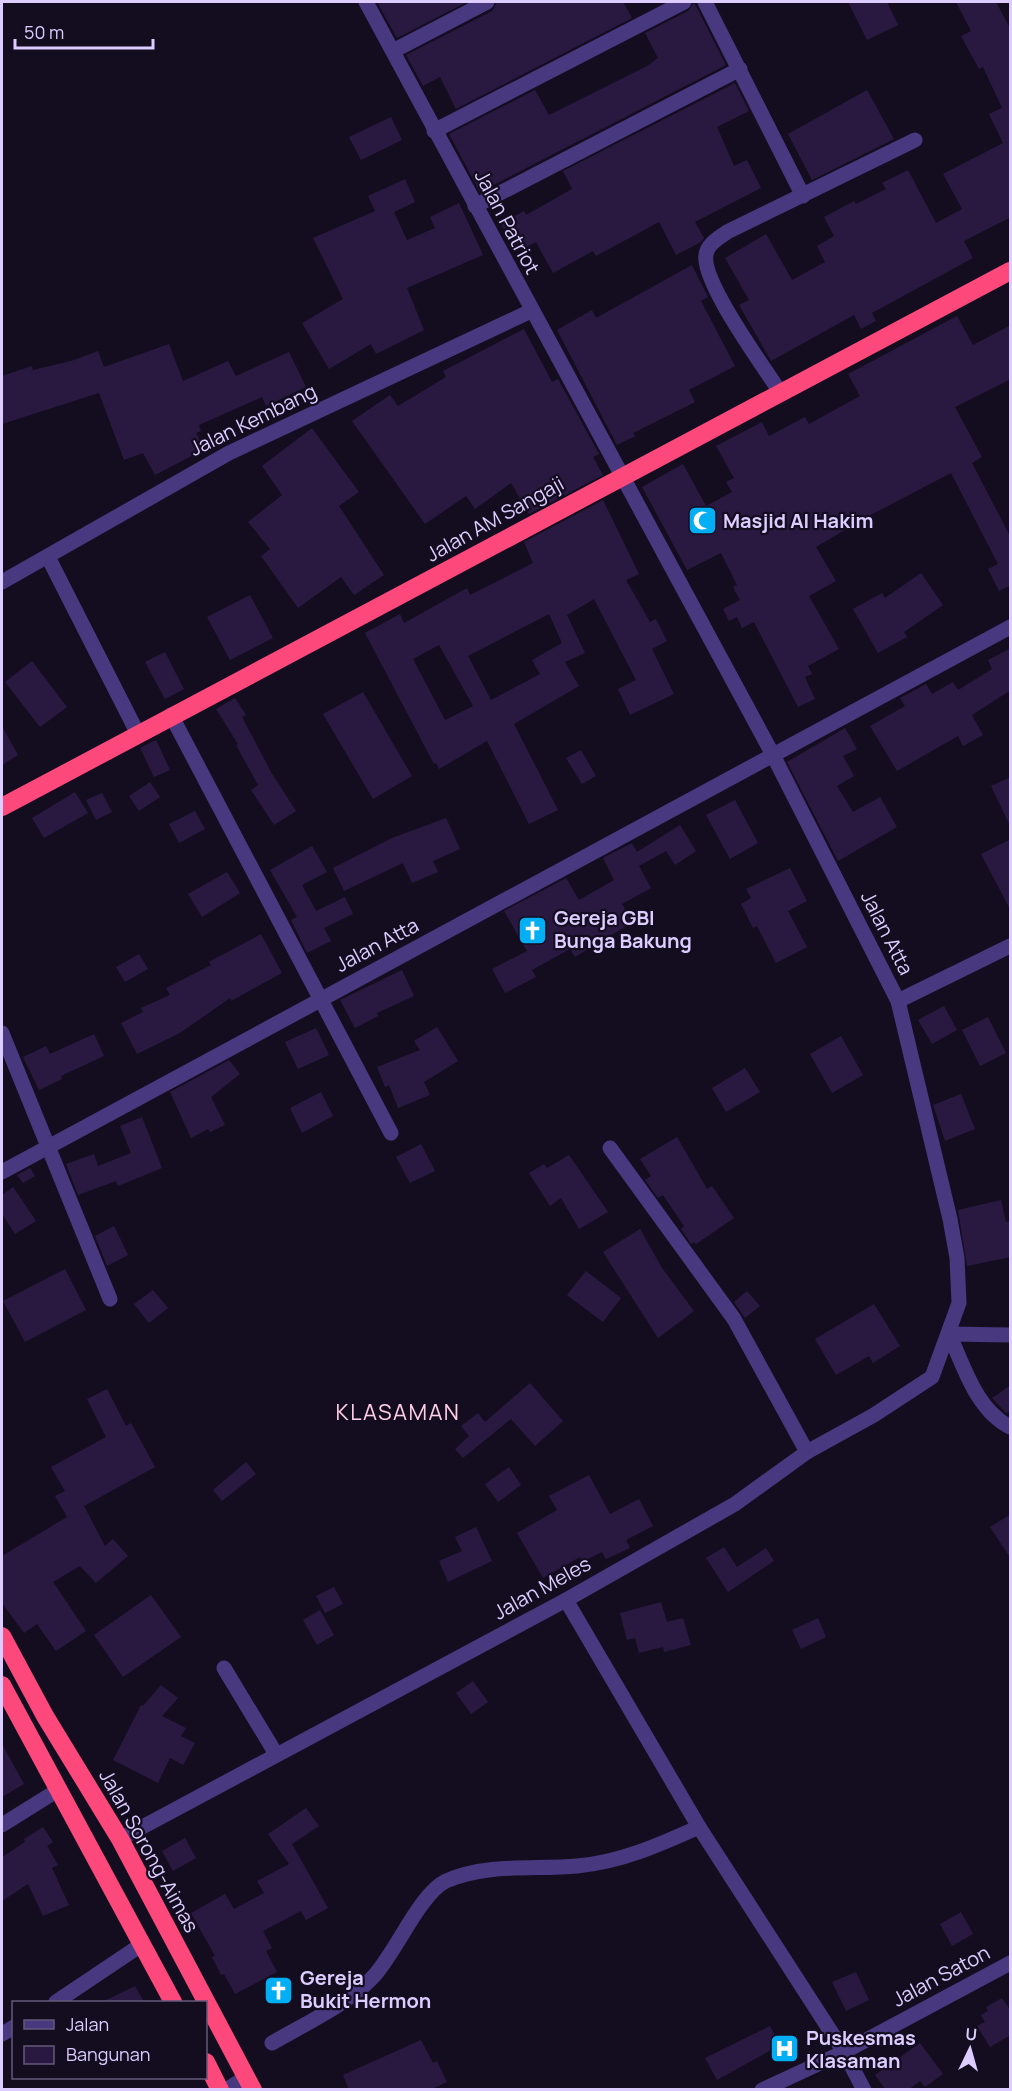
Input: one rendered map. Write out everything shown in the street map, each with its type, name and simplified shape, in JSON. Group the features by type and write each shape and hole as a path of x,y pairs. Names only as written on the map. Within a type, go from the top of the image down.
{"highway":[{"name":"Jalan AM Sangaji","path":"2,807 171,715 450,571 618,469 780,392 1011,271"},
{"name":"Jalan Sorong-Aimas","path":"2,1636 45,1716 120,1839 206,2001"},
{"path":"2,1685 171,2001"},
{"name":"Jalan Sorong-Aimas","path":"207,2002 250,2083"},
{"path":"207,2064 220,2090"}],"street":[{"name":"Jalan Patriot","path":"366,2 618,469"},
{"path":"393,51 487,2"},
{"path":"434,131 684,2"},
{"path":"705,2 803,196"},
{"path":"475,206 740,69"},
{"path":"780,392 719,297 706,265 706,254 710,244 727,232 915,140"},
{"name":"Jalan Kembang","path":"2,582 229,453 531,311"},
{"name":"Jalan Atta","path":"618,469 773,755 898,1001 922,1094 957,1258 959,1304 949,1334"},
{"path":"48,557 138,734"},
{"name":"Jalan Atta","path":"2,1172 1011,627"},
{"path":"171,715 391,1133"},
{"path":"898,1001 1011,946"},
{"path":"2,1033 110,1299"},
{"path":"610,1148 734,1319 807,1452"},
{"path":"1011,1335 949,1334 975,1390 993,1414 1011,1427"},
{"name":"Jalan Meles","path":"120,1839 566,1600 735,1504 807,1452 874,1415 932,1377 949,1334"},
{"path":"566,1600 699,1827 844,2052 864,2090"},
{"path":"224,1668 276,1754"},
{"path":"2,1825 58,1790"},
{"path":"272,2043 348,1999 370,1981 383,1967 427,1899 444,1882 491,1870 578,1866 626,1858 699,1827"},
{"path":"57,2001 141,1945"},
{"name":"Jalan Saton","path":"762,2090 844,2052 1011,1963"},
{"path":"226,2090 250,2083"}],"building":[{"path":"377,2 467,2 397,38"},
{"path":"497,2 623,2 632,18 456,109 440,77 423,86 406,55 492,11"},
{"path":"694,2 726,65 480,192 449,134 535,90 549,115 647,66 658,58 645,33 688,11"},
{"path":"848,2 887,2 898,25 867,40"},
{"path":"956,2 996,2 1011,30 1011,217 964,241 973,258 872,313 876,321 861,329 854,315 771,361 739,305 749,300 725,258 766,234 792,280 825,262 817,246 834,236 824,217 854,201 856,204 886,189 882,183 908,170 936,223 962,209 943,174 1003,143 989,114 1002,108 983,67 979,69 961,36 971,31"},
{"path":"735,83 749,111 717,127 734,166 747,160 761,188 695,222 704,238 701,242 676,255 659,222 596,256 593,251 553,273 536,242 516,252 501,224 524,211 526,215 572,189 563,171"},
{"path":"867,90 894,139 812,180 788,134"},
{"path":"391,117 402,140 361,160 349,137"},
{"path":"405,179 415,202 394,212 407,240 435,228 430,217 459,203 483,255 407,288 424,330 376,354 371,344 329,369 302,323 343,299 313,238 375,211 368,196"},
{"path":"692,265 708,297 701,301 735,366 689,390 695,402 633,433 635,436 617,445 557,330 592,310 596,318"},
{"path":"957,316 973,345 1011,325 1011,379 955,407 982,457 972,463 1011,538 1011,589 1009,586 999,591 988,569 998,564 951,473 863,519 816,547 836,581 809,596 839,649 808,666 812,674 805,677 815,699 798,707 754,622 742,628 737,617 729,621 723,609 740,600 733,587 737,585 721,553 687,570 642,487 683,464 706,506 732,492 726,482 734,478 716,446 762,422 769,436 805,417 809,424 860,396 848,374"},
{"path":"524,329 552,382 558,379 599,454 593,457 603,475 529,514 511,483 475,509 466,496 425,524 352,421 390,395 398,406 446,377 443,371"},
{"path":"169,344 183,381 228,361 236,376 289,352 306,387 266,406 262,397 199,425 201,431 196,433 205,449 155,475 143,453 124,460 99,393 2,424 2,376 32,366 33,370 71,361 98,351 104,367"},
{"path":"312,428 359,492 339,506 384,575 354,595 341,577 298,608 261,556 270,549 248,522 282,495 262,466"},
{"path":"603,500 639,574 626,580 650,622 656,619 667,641 652,649 674,694 630,715 618,689 636,680 594,599 567,615 585,653 565,662 579,686 514,724 558,810 529,824 487,741 439,769 436,763 434,764 365,633 400,614 404,623 467,588 470,595 533,563 524,542","holes":["549,614 562,643 532,660 540,674 491,700 468,656","439,645 473,706 445,720 413,659"]},
{"path":"921,573 943,605 904,632 907,637 878,653 853,609 882,593 885,598"},
{"path":"250,595 273,638 230,660 207,617"},
{"path":"1011,648 1011,690 972,715 983,735 963,746 958,736 897,771 870,726 905,706 900,698 926,684 932,694 953,682 958,690 992,669 988,660"},
{"path":"165,652 184,689 165,699 145,662"},
{"path":"32,661 67,707 40,727 5,682"},
{"path":"363,692 412,776 373,799 323,714"},
{"path":"235,698 246,715 242,717 271,772 296,811 274,825 251,790 258,785 236,745 238,744 216,709"},
{"path":"2,726 18,755 2,765"},
{"path":"845,728 857,749 843,756 854,776 837,786 853,812 880,797 897,827 838,861 787,762"},
{"path":"156,740 170,770 154,777 140,748"},
{"path":"581,750 596,776 582,784 566,758"},
{"path":"1011,777 1011,828 991,786"},
{"path":"150,782 160,797 139,811 129,796"},
{"path":"75,792 88,813 44,838 32,818"},
{"path":"102,793 112,812 96,820 86,800"},
{"path":"735,800 758,843 730,859 706,815"},
{"path":"195,811 205,829 179,843 169,824"},
{"path":"446,818 460,849 433,861 438,872 412,883 403,863 344,891 333,868 392,838"},
{"path":"680,825 696,851 675,865 666,851 639,866 651,888 622,904 633,922 575,957 570,949 532,970 536,977 505,993 492,969 527,951 504,911 566,878 579,900 614,880 603,858 632,843 637,852"},
{"path":"1011,839 1011,911 981,854"},
{"path":"312,846 327,872 302,885 316,911 345,897 353,914 324,928 331,941 307,953 291,920 297,917 270,870"},
{"path":"790,868 807,901 788,911 807,947 776,963 757,926 753,928 741,904 751,898 746,889"},
{"path":"227,872 240,893 202,917 188,894"},
{"path":"261,934 282,973 231,1001 230,998 180,1033 137,1054 121,1023 143,1012 141,1008 170,995 166,988 211,965 209,962"},
{"path":"139,954 148,969 125,982 116,967"},
{"path":"402,970 414,996 377,1013 378,1016 355,1028 340,1000"},
{"path":"944,1006 957,1030 932,1044 918,1020"},
{"path":"988,1017 1006,1053 980,1066 962,1030"},
{"path":"437,1027 458,1061 424,1082 430,1095 398,1108 389,1085 385,1087 377,1067 420,1050 414,1041"},
{"path":"316,1028 329,1055 298,1069 285,1042"},
{"path":"94,1034 104,1056 61,1076 62,1079 39,1090 23,1057 46,1046 50,1054"},
{"path":"841,1036 863,1075 832,1093 810,1054"},
{"path":"229,1060 240,1074 211,1097 225,1125 210,1132 208,1129 191,1138 170,1092"},
{"path":"745,1068 760,1092 726,1112 712,1088"},
{"path":"321,1092 333,1116 302,1133 290,1108"},
{"path":"961,1094 975,1129 945,1141 933,1105"},
{"path":"142,1117 162,1168 118,1186 116,1181 78,1195 66,1164 94,1154 98,1166 131,1153 120,1126"},
{"path":"677,1137 707,1189 712,1186 734,1218 696,1244 694,1242 691,1244 681,1229 684,1226 663,1195 658,1198 645,1180 651,1176 640,1159"},
{"path":"421,1144 435,1171 410,1183 396,1157"},
{"path":"569,1155 608,1212 579,1229 561,1198 550,1206 529,1173 544,1164 547,1168"},
{"path":"30,1168 35,1176 23,1183 17,1175"},
{"path":"13,1187 36,1221 15,1234 2,1214 2,1195"},
{"path":"1001,1200 1006,1222 1011,1221 1011,1257 967,1266 958,1210"},
{"path":"114,1226 128,1255 107,1266 95,1236"},
{"path":"640,1229 662,1268 694,1311 658,1338 603,1252"},
{"path":"65,1269 86,1310 25,1342 3,1301"},
{"path":"586,1271 621,1298 603,1322 567,1295"},
{"path":"153,1290 168,1308 149,1323 134,1304"},
{"path":"747,1291 760,1306 745,1318 734,1302"},
{"path":"874,1304 900,1346 873,1363 869,1356 836,1375 815,1339"},
{"path":"530,1383 563,1421 535,1446 511,1419 463,1458 455,1449 469,1436 461,1426 478,1413 485,1422"},
{"path":"1011,1385 1011,1410 1006,1413 992,1398"},
{"path":"107,1389 126,1426 131,1423 155,1467 84,1506 105,1546 113,1539 128,1556 96,1583 80,1566 53,1582 86,1631 56,1651 37,1624 24,1633 2,1603 2,1556 67,1517 55,1496 65,1491 51,1467 106,1437 87,1399"},
{"path":"246,1462 256,1474 222,1501 213,1490"},
{"path":"509,1467 521,1485 498,1502 485,1484"},
{"path":"589,1475 610,1514 639,1499 653,1526 626,1540 630,1548 606,1559 602,1552 582,1562 580,1557 543,1578 517,1533 557,1510 549,1496"},
{"path":"1011,1514 1011,1559 990,1527"},
{"path":"476,1527 492,1561 448,1582 439,1561 462,1551 455,1537"},
{"path":"724,1547 737,1567 766,1548 774,1561 728,1592 706,1558"},
{"path":"334,1587 343,1604 325,1613 316,1596"},
{"path":"151,1595 181,1637 123,1677 94,1635"},
{"path":"661,1602 667,1622 683,1618 691,1645 664,1652 663,1647 639,1653 635,1638 627,1640 620,1613"},
{"path":"320,1610 334,1635 317,1645 303,1620"},
{"path":"818,1618 826,1637 801,1649 792,1630"},
{"path":"473,1681 488,1702 471,1714 456,1693"},
{"path":"161,1685 178,1698 162,1716 186,1728 181,1736 195,1743 183,1765 170,1758 158,1783 113,1760 141,1705 143,1706"},
{"path":"2,1744 24,1784 2,1797"},
{"path":"306,1808 319,1826 292,1844 328,1908 306,1920 301,1911 263,1931 272,1948 266,1951 277,1972 235,1994 224,1974 221,1975 212,1957 215,1956 191,1913 225,1894 234,1909 264,1893 257,1881 289,1864 268,1834"},
{"path":"43,1827 53,1842 47,1846 58,1865 52,1868 69,1905 43,1916 28,1884 2,1901 2,1857"},
{"path":"185,1838 196,1858 173,1871 162,1851"},
{"path":"961,1912 973,1934 952,1946 940,1924"},
{"path":"856,1972 869,2000 846,2011 832,1982"},
{"path":"135,1986 143,2001 104,2001"},
{"path":"1002,1998 1011,2011 1011,2035 990,2047 977,2026 985,2022 981,2015 988,2011 986,2007"},
{"path":"770,2026 780,2045 717,2080 705,2058"},
{"path":"421,2040 433,2063 437,2061 447,2082 430,2090 349,2090 343,2075"},
{"path":"920,2043 943,2074 925,2087 920,2081 908,2090 886,2090 875,2075"}],"place":[{"name":"Masjid Al Hakim","path":"702,521"},
{"name":"Gereja GBI Bunga Bakung","path":"533,930"},
{"name":"Gereja Bukit Hermon","path":"279,1990"},
{"name":"Puskesmas Klasaman","path":"785,2049"}],"district":[{"name":"KLASAMAN","path":"398,1412"}]}
